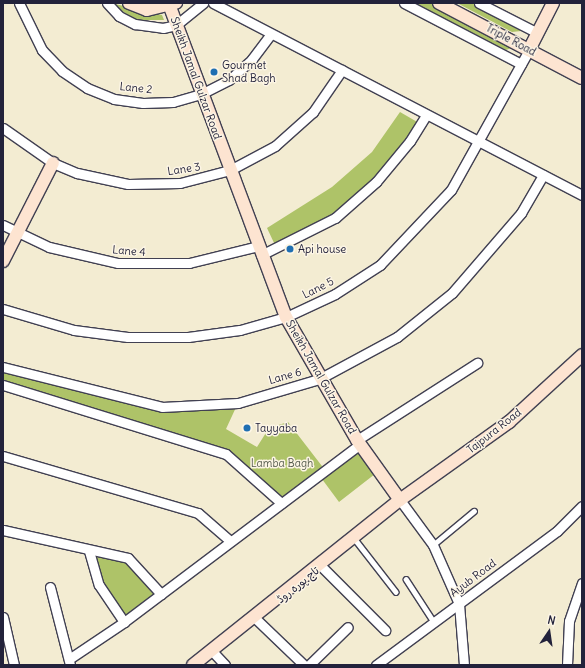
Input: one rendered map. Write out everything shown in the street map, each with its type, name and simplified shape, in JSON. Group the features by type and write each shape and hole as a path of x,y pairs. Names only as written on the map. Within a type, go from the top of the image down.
{"main road":[{"path":"128,3 147,10 173,5"},
{"name":"Triple Road","path":"439,3 582,78"},
{"path":"529,50 553,3"},
{"name":"Sheikh Jamal Gulzar Road","path":"173,5 176,25 286,317 319,379 358,442 400,500"},
{"path":"3,261 53,163"},
{"name":"Tajpura Road","path":"400,500 509,422 582,354"},
{"name":"تاج پورہ روڈ","path":"193,665 256,618 400,500"}],"street":[{"name":"Lane 2","path":"19,3 42,50 62,71 87,88 114,99 144,103 173,102 201,94 229,80 252,59 271,34"},
{"path":"107,3 119,16 135,24 163,28 176,25 203,3"},
{"path":"213,3 582,195"},
{"path":"404,3 521,64"},
{"path":"479,3 538,33"},
{"name":"Lane 5","path":"3,309 74,330 128,337 188,337 240,330 286,317 335,294 380,264 451,190 529,50"},
{"name":"Lane 3","path":"3,128 53,163 102,180 128,184 180,183 230,170 275,146 313,112 342,70"},
{"name":"Lane 4","path":"3,225 17,233 83,257 132,264 189,263 260,251 335,218 376,182 410,142 426,115"},
{"name":"Lane 6","path":"3,367 162,407 238,403 319,379 397,337 452,293 521,213 543,175"},
{"path":"50,587 70,662 229,540 281,503 358,442 477,363"},
{"path":"3,385 226,454 281,503"},
{"path":"3,456 198,513 229,540"},
{"name":"Sheikh Jamal Gulzar Road","path":"400,500 432,545 459,604 464,665"},
{"name":"Ayub Road","path":"376,665 459,604 580,511"},
{"path":"3,530 89,551 128,558 160,594"},
{"path":"89,551 99,585 124,622"},
{"path":"321,566 385,630"},
{"path":"567,665 569,621 582,583"},
{"path":"3,617 14,664 4,665"},
{"path":"256,618 304,665"},
{"path":"308,665 348,627"},
{"path":"212,651 225,665"}],"lane":[{"path":"432,545 474,511"},
{"path":"354,538 396,592"},
{"path":"406,579 434,622"}],"green space":[{"path":"111,3 162,15 164,20 135,20"},
{"path":"415,3 434,3 511,48 506,50"},
{"path":"457,3 472,3 521,31 512,32"},
{"path":"400,112 419,123 381,172 335,215 275,245 267,228 332,187 372,152"},
{"name":"Lamba Bagh","path":"3,367 162,407 238,403 226,429 257,447 269,428 288,422 325,470 355,448 375,474 339,502 319,475 281,503 226,454 3,385"},
{"path":"89,551 122,556 161,594 124,622 99,585"}],"place":[{"name":"Gourmet Shad Bagh","path":"214,72"},
{"name":"Api house","path":"290,249"},
{"name":"Tayyaba","path":"247,428"}]}
